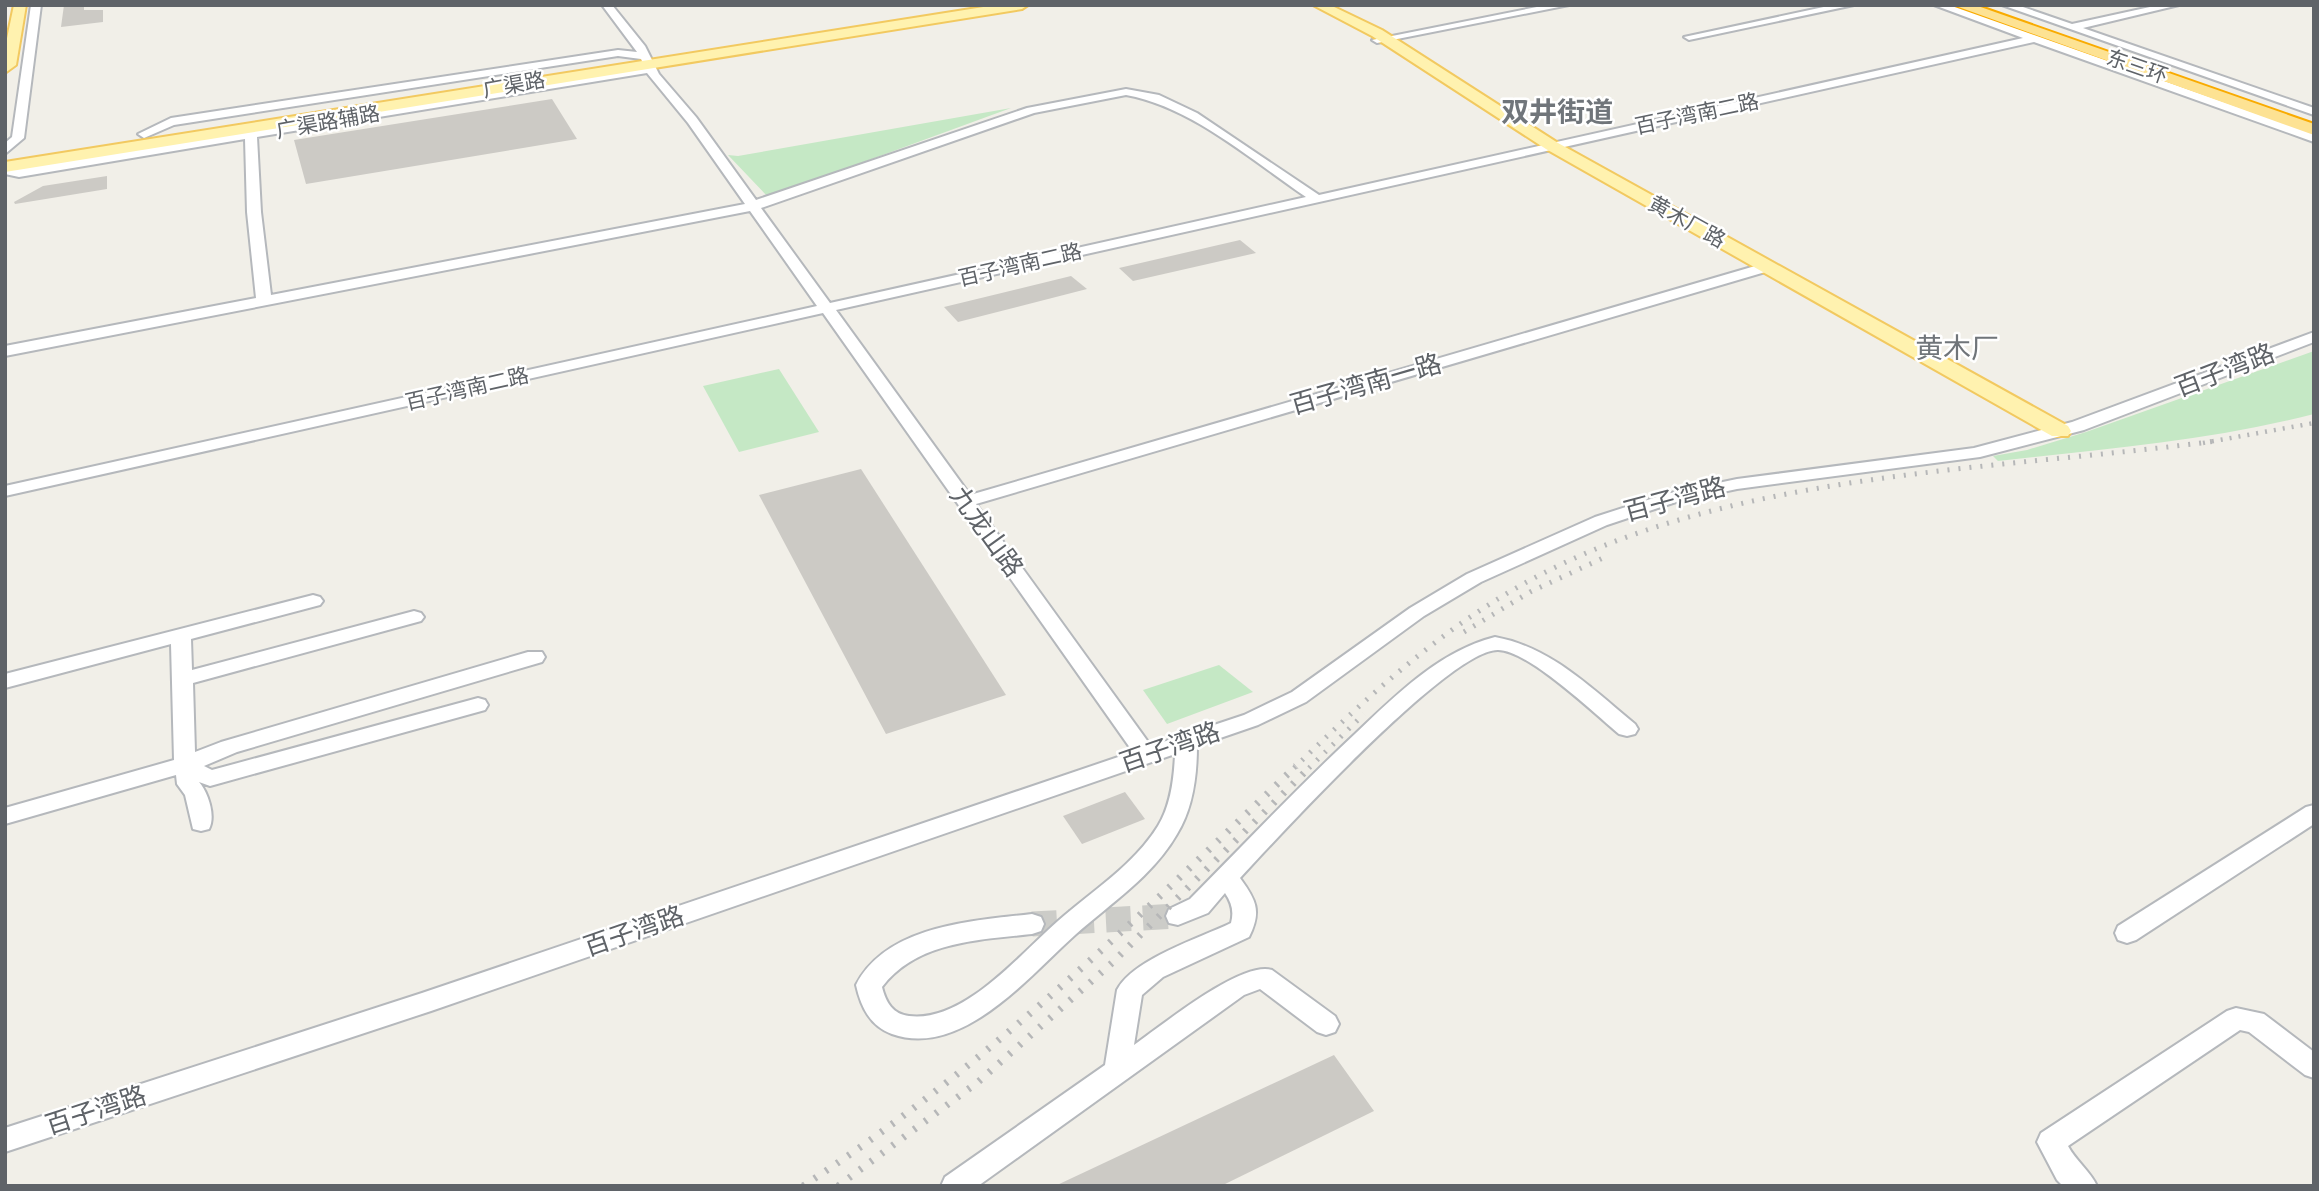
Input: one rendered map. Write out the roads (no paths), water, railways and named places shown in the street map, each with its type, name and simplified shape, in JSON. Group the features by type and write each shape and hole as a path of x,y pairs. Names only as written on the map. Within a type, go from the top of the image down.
{"highway":[{"name":"东三环","path":"1960,5 2212,90 2311,112"},
{"name":"东三环","path":"1980,5 2314,130"},
{"path":"2051,20 2090,44"},
{"path":"2013,24 2060,48"}],"main road":[{"path":"5,69 9,65 20,5"},
{"name":"广渠路","path":"5,153 648,63 969,5"},
{"name":"广渠路","path":"5,169 648,63 1022,5"},
{"name":"黄木厂路","path":"1309,5 1382,39"},
{"name":"黄木厂路","path":"1319,5 1382,39 1544,148 2052,434"}],"street":[{"path":"5,153 18,138 36,5"},
{"name":"九龙山路","path":"607,5 1147,756"},
{"path":"1382,39 1564,5"},
{"path":"1689,37 1849,5"},
{"path":"1939,5 2314,138"},
{"path":"2007,5 2311,112"},
{"path":"2135,5 2152,10"},
{"path":"2073,27 2174,5"},
{"name":"百子湾南二路","path":"5,491 2035,39"},
{"name":"广渠路辅路","path":"5,169 19,173 251,135 648,63"},
{"path":"5,351 753,206 1031,110 1126,92 1154,97 1193,115 1317,199"},
{"path":"251,135 254,212 264,300"},
{"path":"124,148 216,140"},
{"name":"百子湾南一路","path":"965,502 1760,269"},
{"name":"百子湾路","path":"5,1140 422,1004 1251,720 1299,697 1416,612 1474,578 1601,521 1672,498 1737,484 1974,453 2052,434 2314,337"},
{"path":"5,681 313,601"},
{"path":"183,679 414,617"},
{"path":"181,635 185,765 188,784 196,793 201,823"},
{"path":"1178,916 1199,906 1350,751 1419,688 1475,647 1492,643 1515,646 1539,660 1627,729"},
{"path":"5,816 185,765 229,747 535,657"},
{"path":"185,765 211,778 478,705"},
{"path":"1032,924 951,934 916,947 888,962 869,985 872,1003 889,1023 912,1030 942,1026 979,1005 1141,862 1168,829 1187,772 1186,743"},
{"path":"2127,933 2314,813"},
{"path":"1117,1071 1130,990 1154,970 1240,930 1246,920 1244,903 1227,877"},
{"path":"955,1186 1235,988 1263,976 1326,1024"},
{"path":"2083,1186 2067,1171 2051,1142 2236,1019 2255,1022 2314,1067"}],"tunnel":[{"path":"1032,924 1178,916"}],"railway":[{"path":"2211,442 2314,423"},
{"path":"2211,442 2216,441"},
{"path":"1294,768 1375,692 1462,623 1525,583 1603,546 1686,518 1773,497 1862,481 2211,442"},
{"path":"2203,443 2211,442"},
{"path":"1464,632 1530,592 1603,558"},
{"path":"1309,768 1364,714"},
{"path":"803,1186 870,1140 998,1041 1119,934 1296,766"},
{"path":"838,1186 978,1082 1112,963 1311,766"}],"district":[{"name":"双井街道","path":"1557,113"},
{"name":"黄木厂","path":"1957,349"}]}
